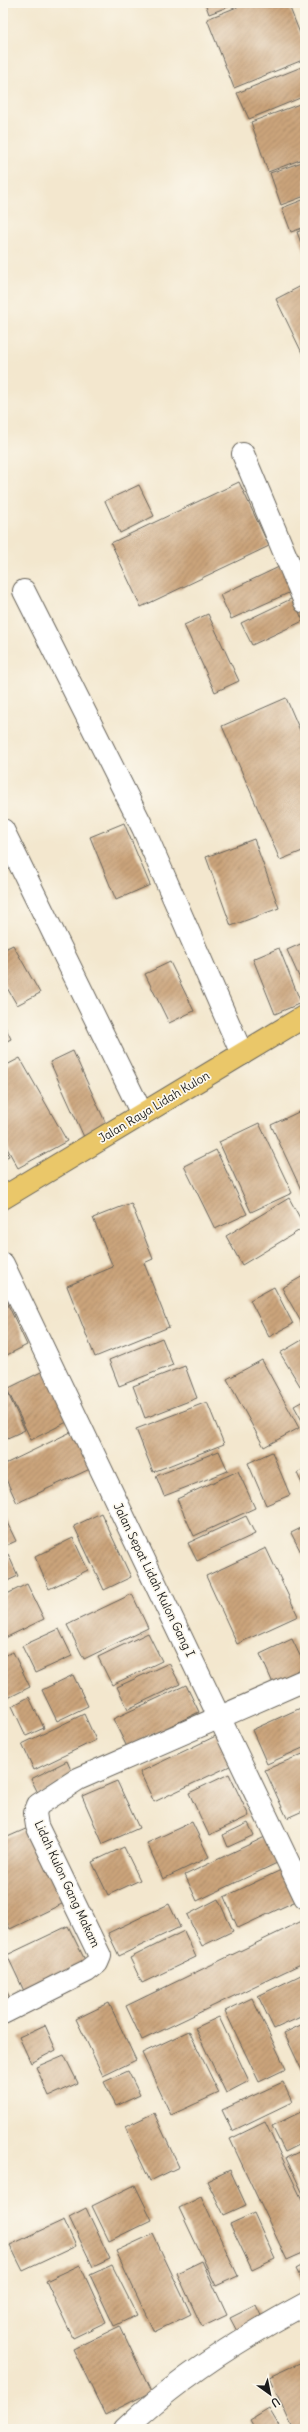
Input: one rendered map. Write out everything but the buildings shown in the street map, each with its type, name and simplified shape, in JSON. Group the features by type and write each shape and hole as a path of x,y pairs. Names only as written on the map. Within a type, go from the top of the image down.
{"main road":[{"name":"Jalan Raya Lidah Kulon","path":"3,1198 305,1016"}],"street":[{"path":"243,454 305,602"},
{"path":"24,591 143,828 242,1054"},
{"path":"3,830 142,1114"},
{"name":"Jalan Sepat Lidah Kulon Gang I","path":"3,1264 305,1897"},
{"path":"220,1717 305,1680"},
{"name":"Lidah Kulon Gang Makam","path":"3,2013 87,1971 97,1963 100,1956 37,1826 34,1813 38,1805 78,1779 220,1717"},
{"path":"125,2429 153,2402 207,2363 305,2304"}]}
